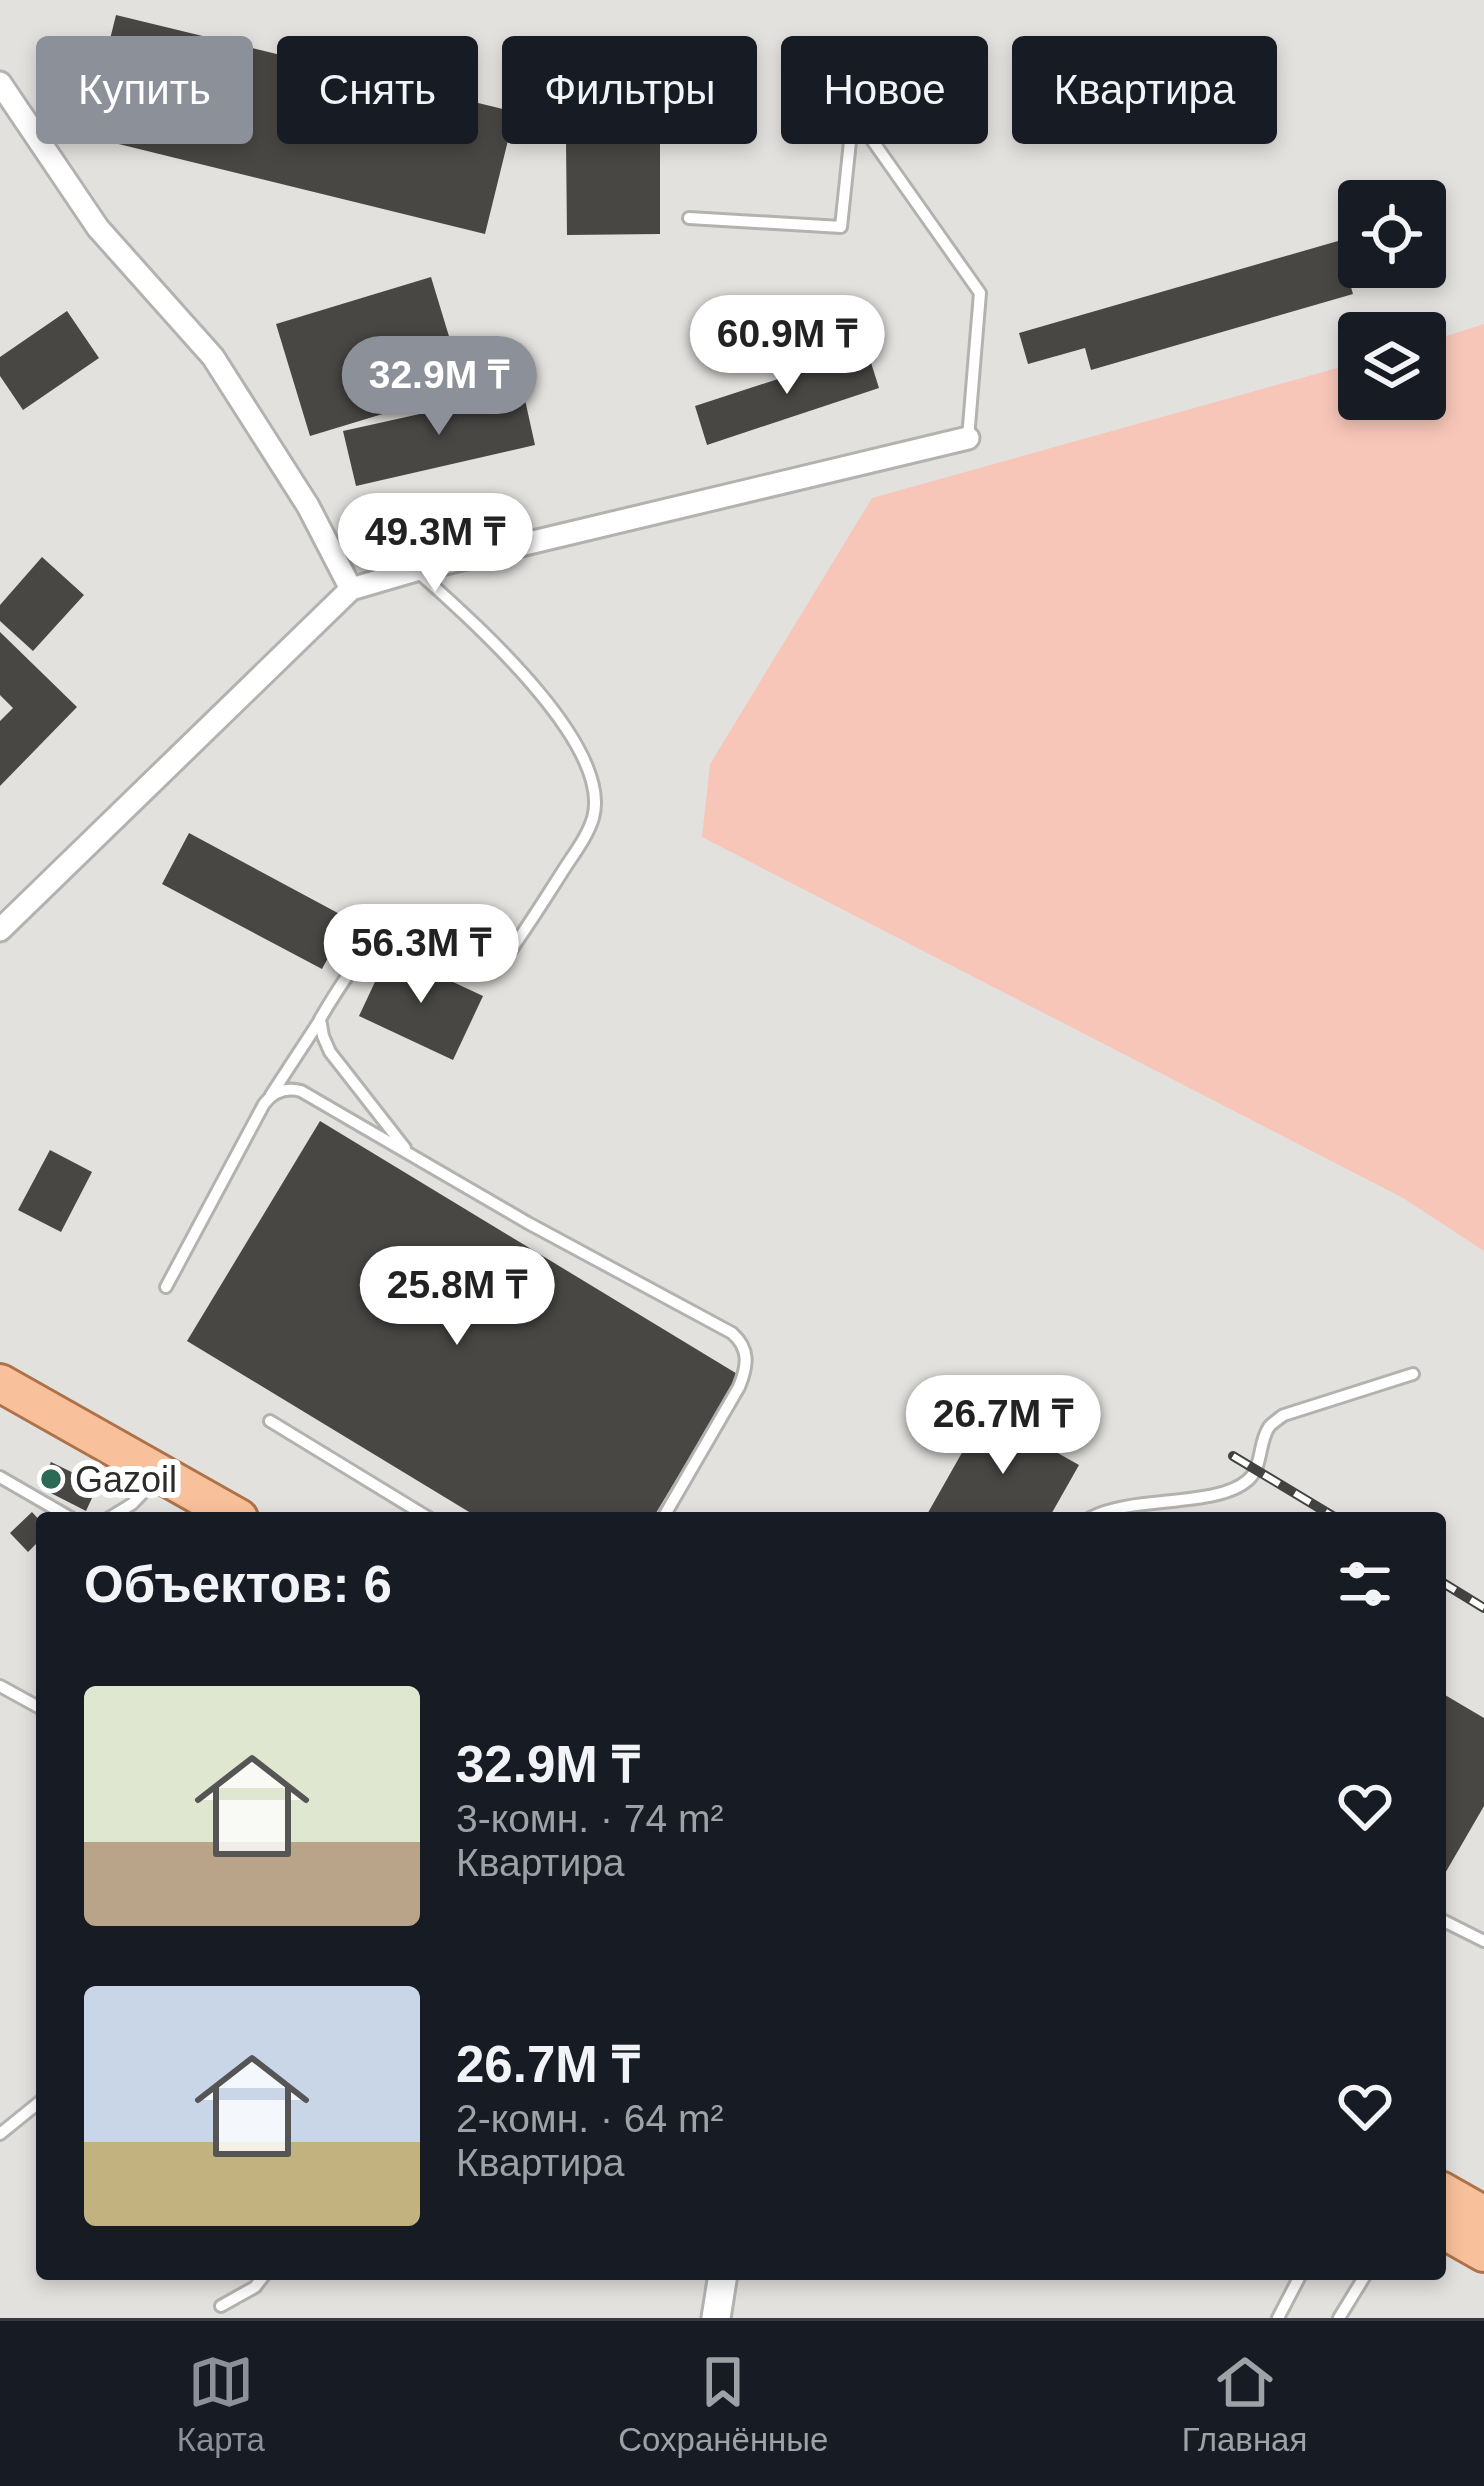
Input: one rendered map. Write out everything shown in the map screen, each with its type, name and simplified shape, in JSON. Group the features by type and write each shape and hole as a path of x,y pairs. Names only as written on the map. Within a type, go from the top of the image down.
{"main road":[{"path":"0,1383 161,1474 199,1507"},
{"path":"1446,2193 1484,2215"},
{"path":"1446,2231 1484,2253"}],"street":[{"path":"0,83 98,228 213,358 308,506 351,589"},
{"path":"0,930 351,589 968,439"},
{"path":"716,2318 722,2280"}],"lane":[{"path":"689,218 841,227 853,113 980,292 968,439"},
{"path":"166,1287 269,1098 369,947 399,930 476,964 500,965 593,817 591,775 565,725 479,626 416,570"},
{"path":"320,1019 330,1052 411,1155"},
{"path":"269,1098 291,1088 301,1091 742,1342 747,1365 740,1387 667,1512"},
{"path":"1108,1512 1234,1488 1256,1470 1270,1426 1284,1415 1413,1374"},
{"path":"270,1421 419,1512"},
{"path":"119,1512 161,1474"},
{"path":"0,1477 61,1512"},
{"path":"0,1686 36,1706"},
{"path":"1446,1922 1484,1941"},
{"path":"0,2134 36,2105"},
{"path":"221,2306 260,2280"},
{"path":"1278,2318 1297,2280"},
{"path":"1339,2318 1362,2280"}],"shaded area":[{"path":"1484,324 1484,1251 1403,1198 702,837 710,764 872,498 1338,368 1338,420 1446,420 1446,336"}],"building":[{"path":"116,15 202,36 111,36"},
{"path":"253,48 277,54 277,144 478,144 478,103 502,109 502,144 507,144 485,234 119,144 253,144"},
{"path":"566,144 660,144 660,234 567,235"},
{"path":"1338,241 1338,288 1351,288 1353,294 1091,370 1085,348 1028,364 1019,333"},
{"path":"431,277 465,389 310,436 276,324"},
{"path":"67,311 99,358 23,410 0,376 0,357"},
{"path":"867,350 879,388 707,445 695,406"},
{"path":"523,391 535,445 356,486 343,431"},
{"path":"42,557 84,595 33,651 0,621 0,605"},
{"path":"0,632 77,707 0,786 0,721 13,708 0,695"},
{"path":"189,833 349,919 322,969 162,884"},
{"path":"389,952 483,996 453,1060 359,1016"},
{"path":"320,1121 739,1375 657,1512 469,1512 187,1341"},
{"path":"50,1150 92,1172 61,1232 18,1210"},
{"path":"985,1412 1079,1465 1052,1512 928,1512"},
{"path":"51,1462 98,1485 86,1511 39,1487"},
{"path":"32,1512 36,1516 36,1544 28,1552 10,1533"},
{"path":"1446,1696 1484,1718 1484,1806 1446,1872"}],"railway":[{"path":"1233,1456 1326,1512"},
{"path":"1446,1585 1484,1608"}],"place":[{"name":"Gazoil","path":"51,1479"}]}
